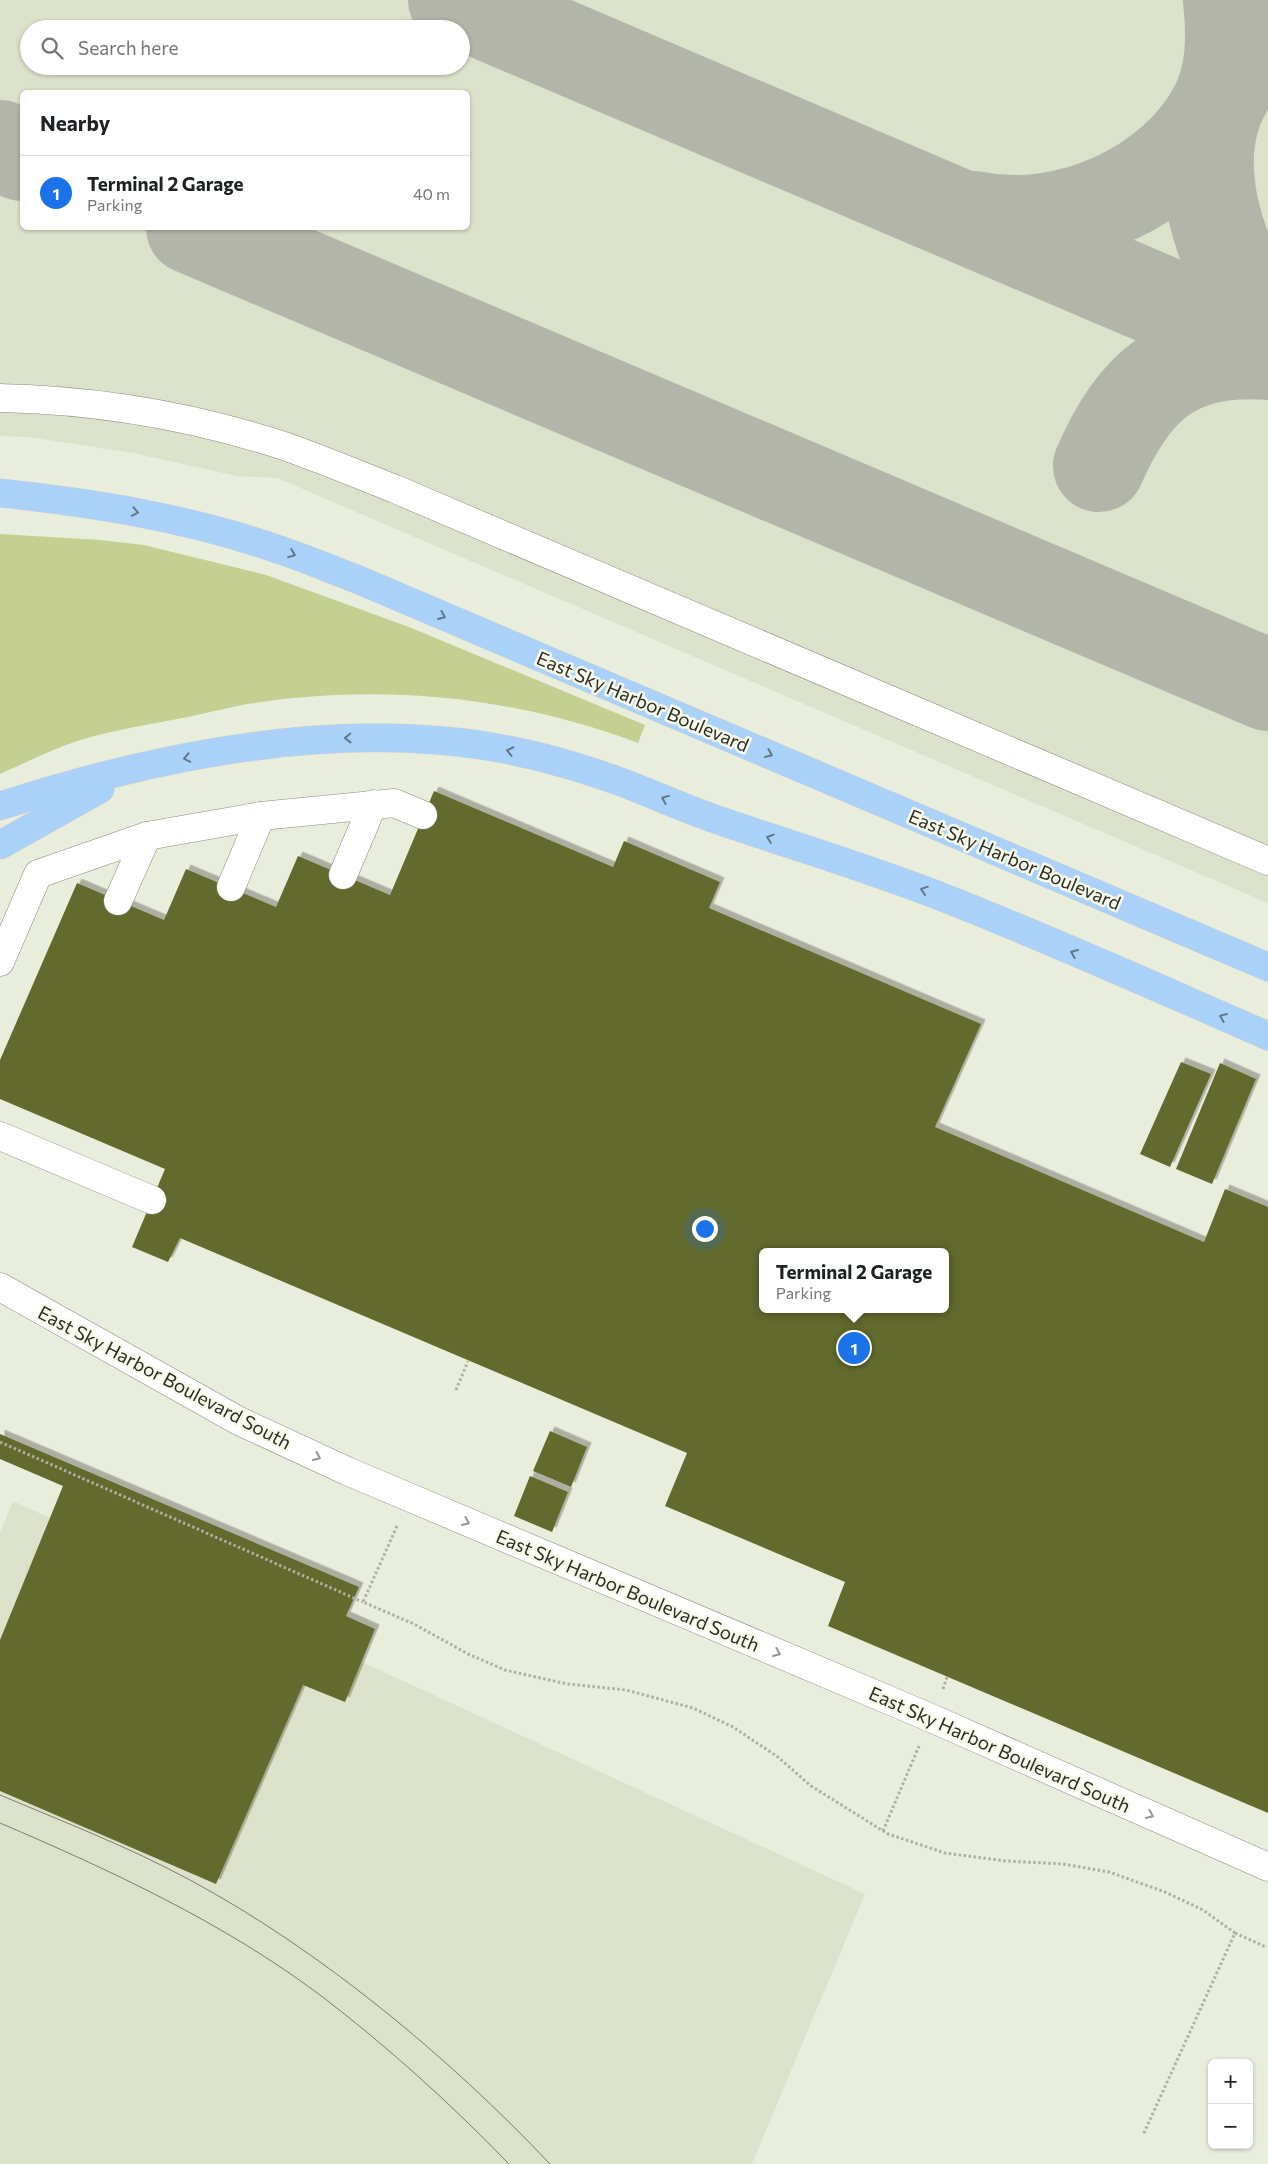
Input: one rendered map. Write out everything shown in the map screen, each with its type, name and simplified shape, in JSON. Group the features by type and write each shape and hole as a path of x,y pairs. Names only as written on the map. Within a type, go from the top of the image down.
{"main road":[{"name":"East Sky Harbor Boulevard","path":"0,493 108,507 235,536 277,548 359,580 1268,967"},
{"path":"0,509 36,506 108,507"},
{"path":"0,806 132,770 211,753 322,739 435,740 471,743 544,758 604,776 710,817 941,896 1268,1036"},
{"path":"0,829 132,770"},
{"path":"0,845 132,770"}],"street":[{"path":"0,398 85,403 151,413 222,429 289,448 395,489 1268,861"},
{"path":"0,962 38,874 147,836 261,816 373,804 394,803 424,815"},
{"path":"343,875 373,804"},
{"path":"231,888 261,816"},
{"path":"118,900 147,836"},
{"path":"0,1136 152,1200"},
{"name":"East Sky Harbor Boulevard South","path":"0,1287 240,1421 346,1471 931,1718 1268,1867"}],"path":[{"path":"456,1390 468,1362"},
{"path":"0,1442 414,1624 468,1654 505,1670 567,1684 626,1690 693,1708 734,1727 778,1757 811,1786 883,1831 945,1853 1006,1861 1062,1864 1109,1872 1165,1892 1203,1910 1235,1933 1266,1947"},
{"path":"363,1602 397,1525"},
{"path":"883,1831 921,1741"},
{"path":"1143,2135 1235,1933"}],"shaded area":[{"path":"0,0 1268,0 1268,903 277,478 237,476 133,453 29,437 0,436"},
{"path":"13,1501 865,1894 752,2164 0,2164 0,1533"}],"green space":[{"path":"0,534 100,540 144,545 266,575 409,627 645,725 638,743 591,727 543,714 494,704 446,698 396,695 297,698 247,704 118,730 58,748 0,774"}],"building":[{"path":"434,791 613,867 624,841 720,882 709,908 981,1024 935,1127 1204,1242 1225,1189 1268,1207 1268,1813 828,1626 845,1582 665,1506 687,1453 180,1238 168,1262 132,1247 165,1169 0,1099 0,1060 77,883 164,920 186,869 276,907 298,856 390,895"},
{"path":"1181,1062 1211,1074 1170,1167 1140,1154"},
{"path":"1220,1063 1256,1079 1212,1184 1176,1169"},
{"path":"550,1431 587,1447 571,1487 533,1471"},
{"path":"0,1434 359,1587 346,1616 375,1629 345,1702 303,1685 216,1884 0,1791 0,1640 63,1486 0,1459"},
{"path":"530,1476 568,1492 552,1532 514,1516"}],"taxiway":[{"path":"454,0 1268,347"},
{"path":"974,217 1009,221 1044,219 1080,211 1114,199 1146,181 1174,159 1198,133 1217,104 1222,92 1229,66 1231,40 1229,0"},
{"path":"1228,87 1215,115 1209,145 1208,177 1213,209 1222,241 1235,271 1250,299 1268,323"},
{"path":"0,146 20,154"},
{"path":"197,230 1268,685"},
{"path":"1099,466 1127,414 1162,377 1184,365 1208,357 1236,354 1268,354"}],"tram line":[{"path":"0,1795 96,1835 167,1868 239,1908 287,1939 381,2008 426,2046 469,2084 550,2164"},
{"path":"0,1823 124,1879 206,1921 283,1969 345,2014 394,2055 441,2097 509,2164"}],"place":[{"name":"Terminal 2 Garage","path":"854,1348"}]}
